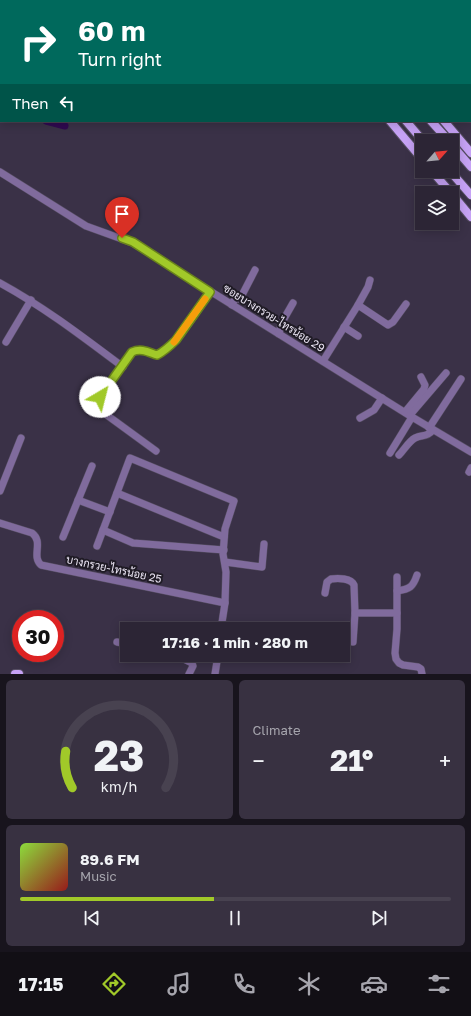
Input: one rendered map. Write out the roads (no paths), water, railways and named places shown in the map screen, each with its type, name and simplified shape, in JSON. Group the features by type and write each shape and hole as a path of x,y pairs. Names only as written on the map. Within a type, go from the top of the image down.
{"main road":[{"path":"391,122 415,151"},
{"path":"407,122 418,134"},
{"path":"432,122 443,134"},
{"path":"445,122 471,153"},
{"path":"459,153 471,167"},
{"path":"438,178 444,186"},
{"path":"456,178 471,195"},
{"path":"459,203 471,217"}],"street":[{"name":"ซอยบางกรวย-ไทรน้อย 29","path":"0,172 86,226 133,242 210,292 431,429 471,452"},
{"path":"232,305 235,298 240,299 255,270"},
{"path":"323,361 358,305 368,287 370,280"},
{"path":"0,282 31,300 67,325 122,367"},
{"path":"156,451 100,409 98,403 100,397 132,352 143,350 157,355 164,352 176,340 210,292"},
{"path":"6,342 31,300"},
{"path":"278,334 281,324 292,303"},
{"path":"358,305 388,325 393,322 406,304"},
{"path":"344,327 358,336"},
{"path":"409,415 446,373"},
{"path":"390,452 424,389 421,377"},
{"path":"400,456 416,437 427,436 461,379"},
{"path":"360,418 374,410 382,398"},
{"path":"0,491 20,438"},
{"path":"97,546 130,458 234,501 224,537 226,572 225,602 222,622"},
{"path":"63,537 92,466"},
{"path":"117,493 224,537"},
{"path":"78,500 110,512"},
{"name":"บางกรวย-ไทรน้อย 25","path":"0,523 32,533 36,536 38,541 36,558 41,565 225,602"},
{"path":"103,530 133,543 224,550"},
{"path":"225,562 262,567 264,544"},
{"path":"397,591 410,588 414,585 417,575"},
{"path":"397,577 396,659 403,665 418,667 421,669 422,674"},
{"path":"326,592 328,582 331,579 349,580 354,585 355,613 353,642"},
{"path":"355,613 397,613"},
{"path":"189,674 193,666 190,662"},
{"path":"215,674 217,662"}],"waterway":[{"path":"50,122 65,126"}]}
